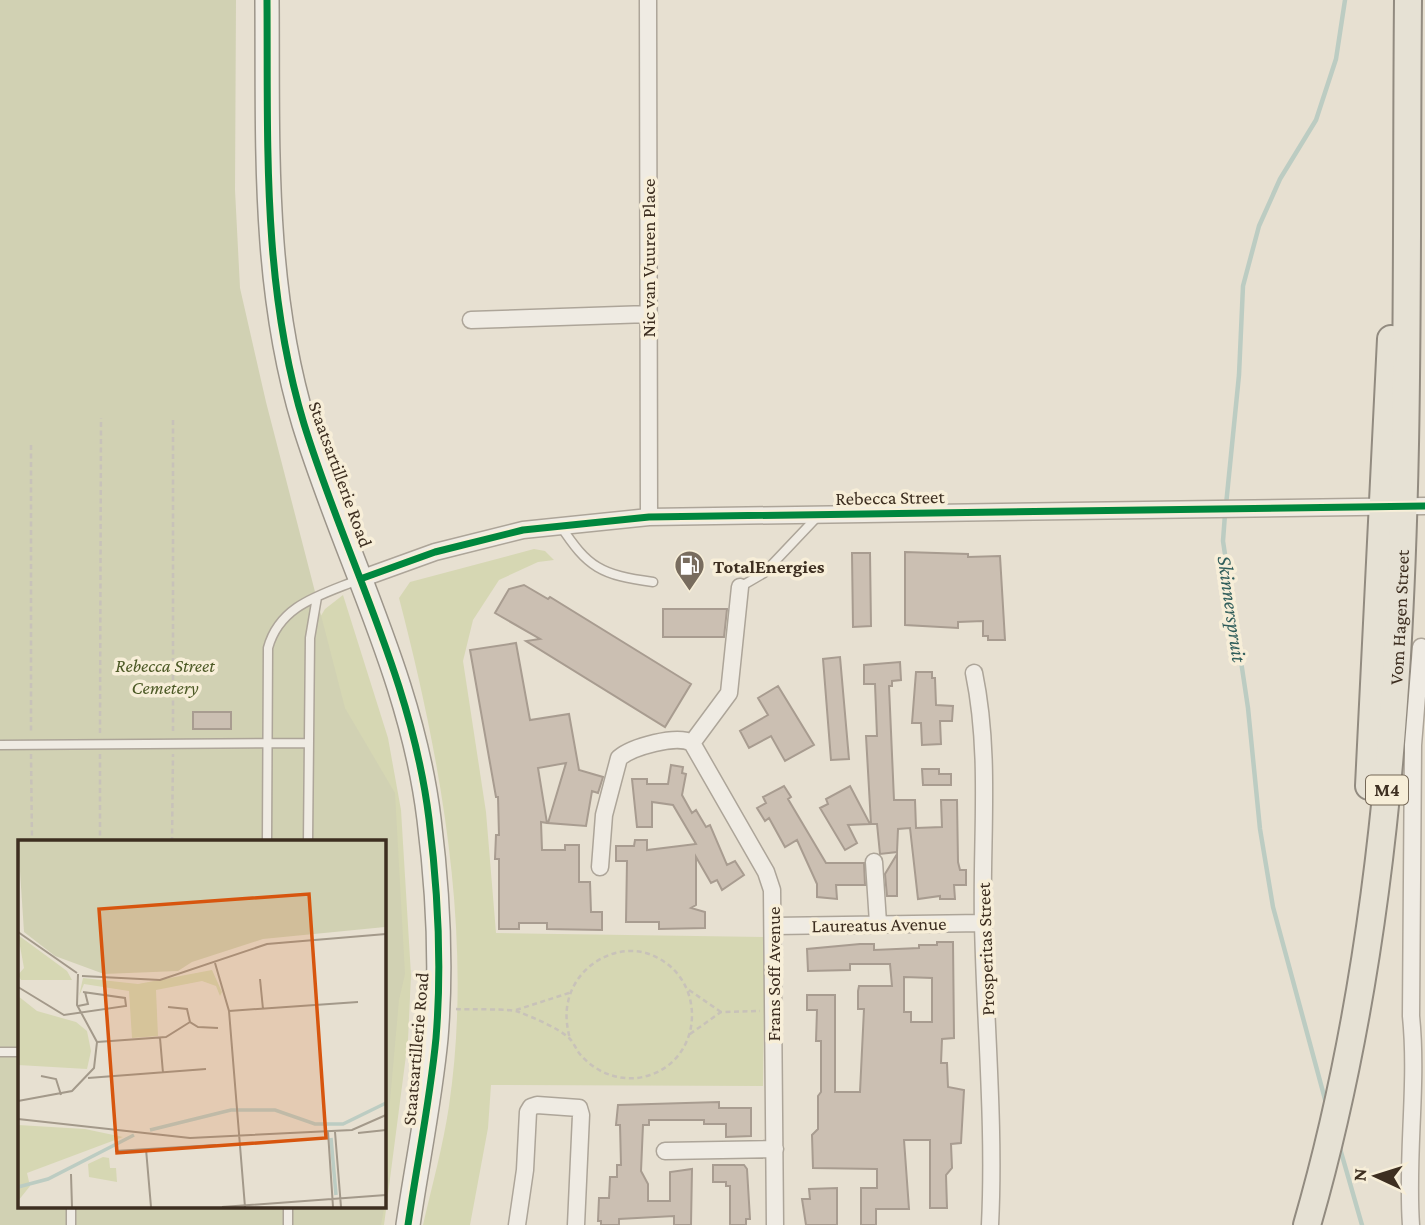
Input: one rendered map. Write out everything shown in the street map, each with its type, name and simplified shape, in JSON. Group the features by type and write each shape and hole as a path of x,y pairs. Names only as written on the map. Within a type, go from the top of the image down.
{"main road":[{"name":"Vom Hagen Street","path":"1392,0 1393,297 1404,506"},
{"name":"Vom Hagen Street","path":"1307,1225 1317,1168 1370,933 1387,790 1404,506 1408,0"},
{"name":"Vom Hagen Street","path":"1293,1225 1317,1168"}],"street":[{"name":"Staatsartillerie Road","path":"267,0 268,217 280,321 304,423 330,500 363,578 410,719 429,816 437,903 436,1037 408,1225"},
{"name":"Nic van Vuuren Place","path":"648,0 649,517"},
{"path":"471,320 649,314"},
{"name":"Rebecca Street","path":"363,578 481,539 560,525 649,517 1404,506"},
{"path":"600,867 604,816 619,758 640,746 683,740 692,743 725,702 740,587"},
{"name":"Vom Hagen Street","path":"1411,1225 1409,1196 1420,1050 1411,1016 1413,745 1421,647"},
{"name":"Prosperitas Street","path":"974,673 983,726 983,923 990,1083 990,1225"},
{"name":"Frans Soff Avenue","path":"692,743 770,880 774,926 775,1225"},
{"path":"874,862 878,923"},
{"name":"Laureatus Avenue","path":"774,926 983,923"},
{"path":"517,1225 525,1170 528,1112 531,1107 537,1105 579,1108 581,1115 576,1225"},
{"path":"665,1151 775,1149"},
{"name":"Staatsartillerie Road","path":"401,1225 412,1200"}],"lane":[{"path":"740,587 764,573 820,514"},
{"path":"560,525 580,556 597,568 627,578 653,582"},
{"path":"267,840 268,648 272,633 289,612 363,578"},
{"path":"308,840 310,638 317,597"},
{"path":"0,745 309,743"},
{"path":"0,1052 18,1052"}],"path":[{"path":"100,840 101,418"},
{"path":"172,840 173,420"},
{"path":"31,445 32,840"},
{"path":"516,1010 570,1039 589,1064 603,1073 635,1079 666,1067 678,1056 690,1034 693,1010 687,989 671,966 657,957 624,951 593,962 581,974 571,992 566,1021 570,1039"},
{"path":"687,989 721,1012"},
{"path":"449,1008 516,1010 562,998 571,992"},
{"path":"690,1034 721,1012 774,1011"}],"green space":[{"name":"Rebecca Street Cemetery","path":"0,0 236,0 235,190 240,288 266,402 345,708 395,793 405,974 399,1000 385,1157 385,840 18,840 18,1208 384,1208 381,1225 0,1225"},
{"path":"534,549 545,551 554,560 538,562 499,580 473,620 463,661 486,812 496,933 765,937 763,1086 491,1085 488,1128 470,1225 423,1225 447,1121 456,1042 458,978 449,849 440,785 399,598 410,582"},
{"path":"343,595 388,738 401,810 411,975 408,1040 384,1225 317,1225 376,1208 385,1208 385,840 315,840 319,619 325,609"},
{"name":"Rebecca Street Cemetery","path":"385,1157 389,1181 385,1203"}],"building":[{"path":"905,552 968,554 968,557 1000,556 1005,640 988,640 988,636 983,636 983,621 958,622 958,628 905,625"},
{"path":"852,553 870,553 871,626 853,627"},
{"path":"524,585 548,599 550,597 691,684 665,727 526,641 540,639 495,613 509,589"},
{"path":"663,609 727,609 724,637 663,637"},
{"path":"516,643 530,720 569,714 579,770 603,777 598,793 592,791 586,826 548,823 566,763 538,768 547,823 541,822 542,850 565,850 565,845 579,845 579,882 590,882 591,912 602,912 602,930 547,929 547,923 519,923 519,929 499,929 499,859 495,859 496,835 499,835 498,797 470,650"},
{"path":"840,657 849,759 831,760 823,659"},
{"path":"900,662 901,680 892,681 892,686 889,686 894,800 915,800 916,828 942,827 941,800 957,800 958,862 960,870 966,870 966,885 954,885 955,899 940,899 940,896 918,899 910,828 898,829 897,852 880,854 877,824 871,824 866,736 877,736 875,684 864,684 864,665"},
{"path":"916,672 932,672 932,678 935,678 936,705 953,706 952,721 940,721 941,744 922,745 921,723 912,723"},
{"path":"778,686 814,745 785,761 771,736 749,748 740,731 768,715 758,698"},
{"path":"193,712 231,712 231,729 193,729"},
{"path":"671,765 683,767 682,773 686,774 682,795 692,813 696,810 706,827 710,825 727,865 735,861 744,875 722,890 717,880 711,883 696,857 696,905 691,908 705,912 705,928 659,929 659,922 626,922 627,861 616,861 616,846 634,846 635,840 647,840 647,850 696,844 673,805 652,802 652,827 637,827 632,779 647,779 647,784 668,784"},
{"path":"922,769 939,769 939,774 951,774 951,785 923,785"},
{"path":"784,786 791,797 788,799 826,863 864,863 865,885 836,885 837,899 817,897 817,884 797,840 785,847 769,818 765,821 757,808 766,803 763,797"},
{"path":"850,786 870,824 848,825 857,843 845,850 820,808 828,804 826,799"},
{"path":"897,854 897,896 887,896 885,874"},
{"path":"937,942 953,942 954,1038 942,1039 941,1063 947,1063 948,1087 964,1090 961,1143 951,1144 952,1168 946,1175 947,1208 930,1208 930,1140 904,1140 909,1209 876,1209 876,1225 861,1225 861,1188 877,1188 877,1169 813,1168 812,1135 818,1129 818,1096 821,1092 821,1041 816,1041 817,1010 807,1010 807,995 835,995 835,1092 860,1092 864,1009 858,1009 859,986 892,986 890,964 850,964 850,970 808,971 807,949 860,944 874,944 874,950 937,945","holes":["904,977 932,978 932,1022 911,1022 911,1012 904,1012"]},
{"path":"719,1102 719,1108 751,1108 751,1136 726,1137 726,1124 704,1124 704,1120 649,1120 649,1125 643,1125 641,1171 648,1184 648,1201 670,1201 670,1172 692,1169 691,1225 674,1225 674,1216 619,1219 619,1225 601,1225 601,1221 598,1221 599,1198 609,1198 610,1177 617,1177 617,1165 621,1165 620,1125 616,1125 618,1105"},
{"path":"713,1165 744,1165 747,1169 750,1219 746,1219 746,1225 730,1225 730,1186 726,1186 726,1182 713,1182"},
{"path":"837,1188 837,1225 806,1225 802,1199 810,1199 809,1189"}],"waterway":[{"name":"Skinnerspruit","path":"1226,505 1239,375 1243,286 1259,226 1280,179 1316,120 1336,59 1345,0"},
{"name":"Skinnerspruit","path":"1225,514 1223,541 1248,708 1260,829 1273,907 1326,1103"},
{"name":"Skinnerspruit","path":"1339,1145 1362,1225"}],"cycle path":[{"path":"267,0 270,214 274,267 290,372 320,473 393,668 420,767 429,819 437,901 438,1011 430,1085 408,1225"},
{"path":"363,578 435,552 523,530 649,517 1425,506"}],"place":[{"name":"TotalEnergies","path":"690,593"}]}
